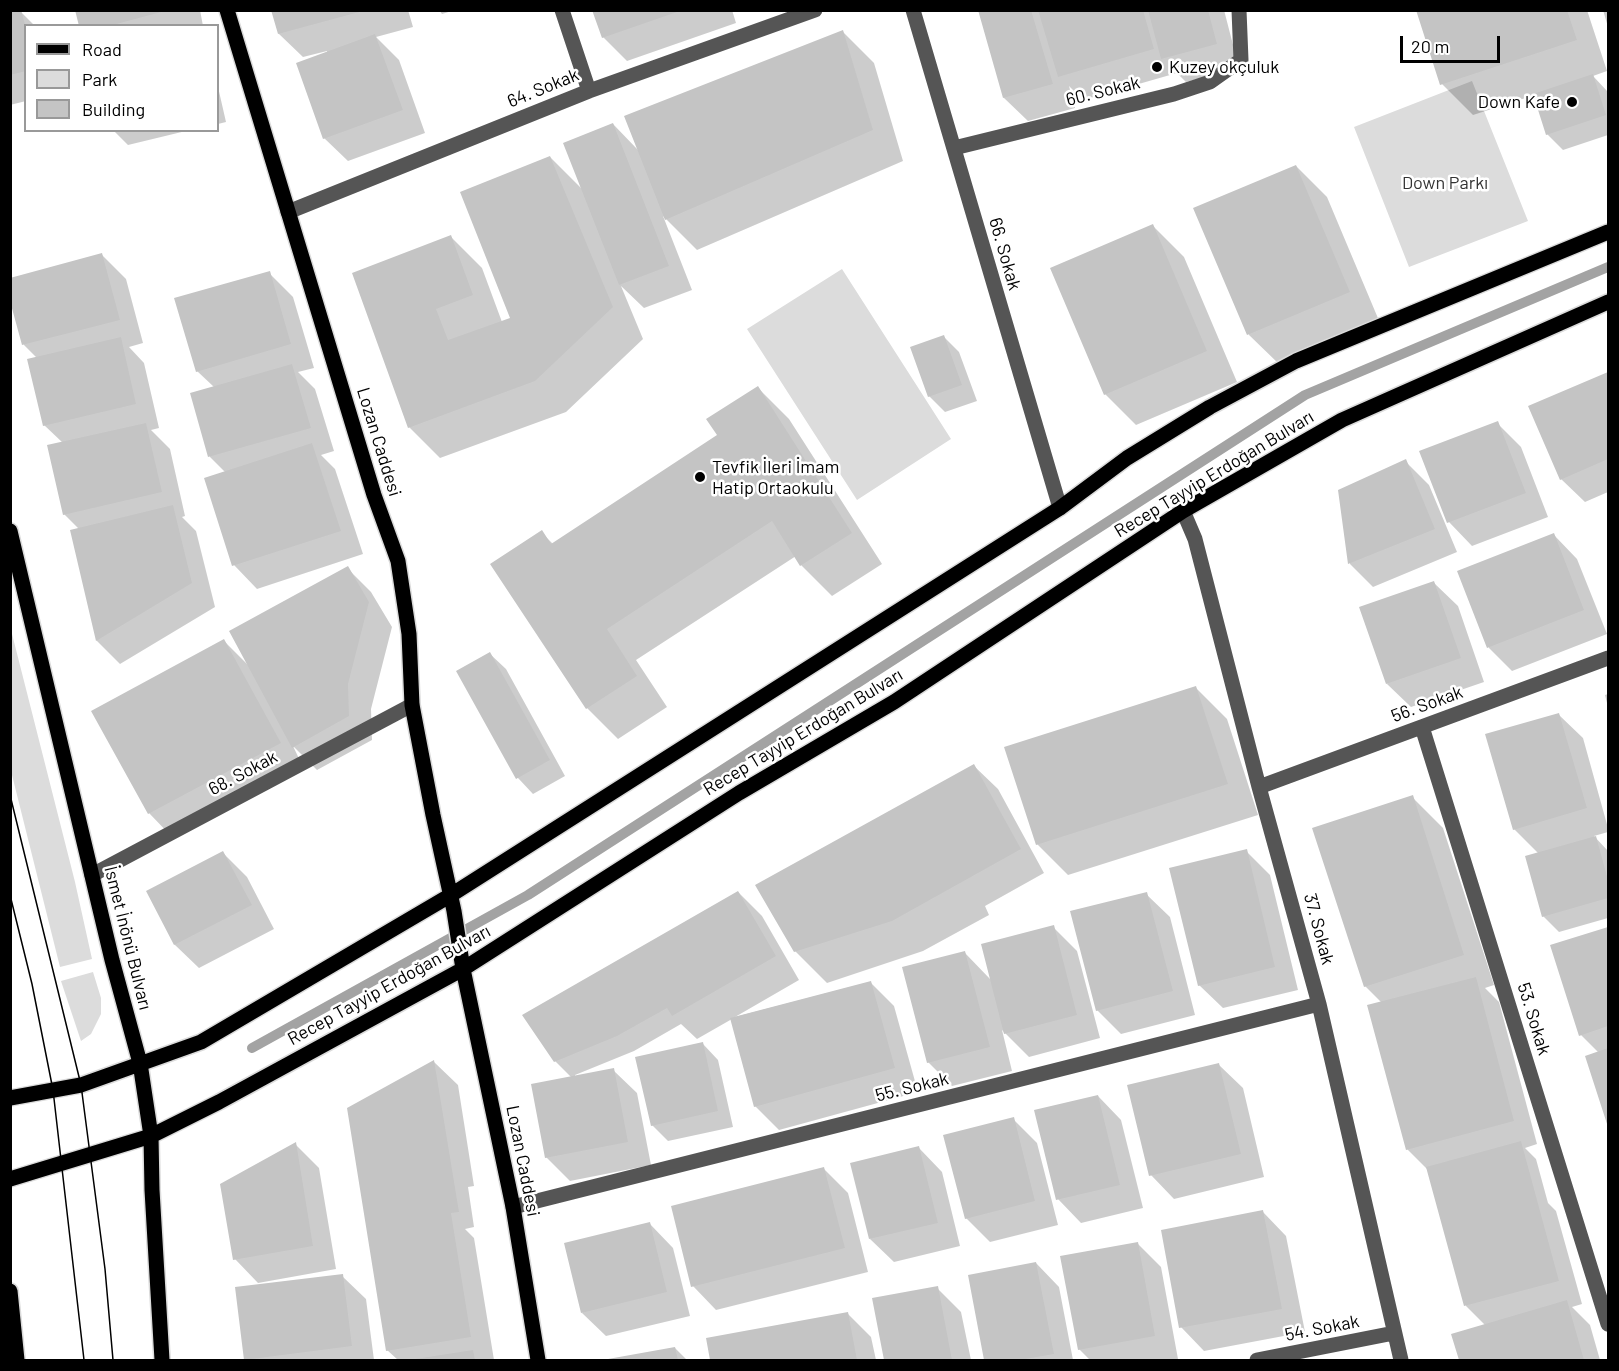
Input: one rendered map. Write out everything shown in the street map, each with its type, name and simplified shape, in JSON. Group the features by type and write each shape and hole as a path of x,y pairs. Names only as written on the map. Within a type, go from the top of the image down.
{"main road":[{"name":"Lozan Caddesi","path":"227,10 374,495 398,561 410,634 412,705 451,895 462,963 513,1207 538,1360"},
{"path":"10,1098 81,1085 201,1042 451,895 1060,508 1136,452 1210,407 1296,361 1608,232"},
{"name":"Recep Tayyip Erdoğan Bulvarı","path":"10,1179 151,1136 219,1102 462,963 739,793 894,702 1183,511 1342,420 1608,302"},
{"name":"İsmet İnönü Bulvarı","path":"10,531 112,960 140,1063 151,1136 162,1360"},
{"path":"10,1291 17,1360"}],"street":[{"path":"562,10 589,91"},
{"name":"64. Sokak","path":"288,212 589,91 815,10"},
{"name":"66. Sokak","path":"913,10 1060,508"},
{"name":"60. Sokak","path":"954,148 1174,94 1210,82 1240,60 1239,10"},
{"name":"37. Sokak","path":"1183,511 1195,539 1259,787 1320,1004 1401,1360"},
{"name":"56. Sokak","path":"1259,787 1608,658"},
{"name":"68. Sokak","path":"92,875 412,705"},
{"name":"53. Sokak","path":"1422,727 1608,1324"},
{"name":"55. Sokak","path":"513,1207 1320,1004"},
{"name":"54. Sokak","path":"1257,1360 1394,1333"}],"green space":[{"name":"Down Parkı","path":"1472,81 1528,221 1409,267 1354,127"},
{"path":"842,269 951,439 857,500 747,329"},
{"path":"10,626 75,882 92,959 60,967 11,771"},
{"path":"93,972 101,998 101,1014 91,1034 81,1041 61,981"}],"building":[{"path":"21,10 25,24 24,72 10,75 10,12"},
{"path":"75,10 165,10 116,24 78,24"},
{"path":"271,10 363,10 363,11 278,34"},
{"path":"592,10 680,10 680,11 602,38"},
{"path":"978,10 1031,10 1053,84 1003,98"},
{"path":"1038,10 1143,10 1154,49 1058,77"},
{"path":"1148,10 1208,10 1217,44 1161,59"},
{"path":"1416,10 1567,10 1577,40 1440,85"},
{"path":"843,30 873,130 665,220 624,116"},
{"path":"375,34 403,110 323,139 296,63"},
{"path":"1593,74 1606,115 1546,135 1533,94"},
{"path":"613,123 669,266 619,285 563,143"},
{"path":"550,156 613,307 535,381 408,428 352,273 451,235 473,295 436,309 448,340 510,318 460,192"},
{"path":"1296,165 1350,292 1247,335 1193,208"},
{"path":"1153,224 1207,351 1104,395 1050,268"},
{"path":"102,253 120,320 22,345 10,301 10,278"},
{"path":"270,271 291,344 196,372 174,298"},
{"path":"944,335 962,385 928,397 910,347"},
{"path":"121,337 136,404 43,426 27,359"},
{"path":"292,364 311,428 208,457 190,393"},
{"path":"1608,372 1608,459 1560,480 1528,406"},
{"path":"758,386 852,533 800,566 772,521 607,629 637,676 586,709 490,564 542,530 551,544 717,435 706,419"},
{"path":"1498,421 1526,493 1447,523 1419,451"},
{"path":"146,423 162,492 63,515 47,445"},
{"path":"312,443 341,531 232,566 204,478"},
{"path":"1406,459 1435,529 1348,564 1338,490"},
{"path":"173,505 192,583 96,641 70,530"},
{"path":"1554,533 1584,610 1487,648 1457,571"},
{"path":"348,566 369,602 348,684 349,716 292,748 229,631"},
{"path":"1434,581 1461,658 1386,684 1359,607"},
{"path":"224,639 281,743 148,814 91,711"},
{"path":"490,652 550,760 516,779 456,671"},
{"path":"1196,686 1228,784 1036,845 1004,747"},
{"path":"1559,713 1587,808 1513,830 1485,734"},
{"path":"974,764 1021,849 892,921 794,952 755,885"},
{"path":"1413,795 1464,955 1364,987 1312,828"},
{"path":"1596,836 1608,880 1608,898 1542,917 1525,856"},
{"path":"1247,849 1275,967 1198,986 1169,868"},
{"path":"223,851 252,905 174,945 146,891"},
{"path":"738,891 776,956 672,1016 667,1008 617,1036 554,1062 522,1015"},
{"path":"1147,892 1173,991 1096,1011 1070,911"},
{"path":"1054,925 1077,1015 1004,1034 981,944"},
{"path":"1608,927 1608,1026 1579,1036 1550,945"},
{"path":"965,951 990,1047 927,1063 902,967"},
{"path":"1476,977 1514,1121 1406,1150 1367,1005"},
{"path":"871,981 895,1068 754,1107 730,1018"},
{"path":"703,1042 718,1111 651,1126 635,1057"},
{"path":"1608,1048 1608,1127 1585,1056"},
{"path":"434,1060 459,1212 451,1213 471,1337 386,1351 347,1108"},
{"path":"1219,1063 1241,1154 1149,1176 1127,1085"},
{"path":"614,1068 628,1142 545,1158 531,1084"},
{"path":"1098,1095 1120,1185 1056,1200 1034,1110"},
{"path":"1014,1117 1035,1201 965,1219 943,1135"},
{"path":"1521,1141 1559,1281 1464,1306 1426,1167"},
{"path":"296,1142 313,1246 233,1260 220,1184"},
{"path":"919,1146 938,1223 869,1239 850,1163"},
{"path":"824,1167 845,1248 691,1287 671,1206"},
{"path":"1263,1210 1282,1309 1179,1328 1161,1230"},
{"path":"650,1222 667,1292 581,1313 564,1243"},
{"path":"1138,1242 1155,1336 1078,1350 1060,1256"},
{"path":"1036,1262 1054,1354 1020,1360 984,1360 968,1275"},
{"path":"343,1274 352,1346 244,1360 235,1287"},
{"path":"938,1286 952,1360 884,1360 872,1298"},
{"path":"1567,1300 1584,1360 1459,1360 1451,1334"},
{"path":"848,1312 857,1360 710,1360 706,1338"},
{"path":"675,1347 678,1360 608,1360 608,1359"},
{"path":"473,1350 475,1360 415,1360 415,1359"}],"waterway":[{"path":"252,1048 528,895 1305,395 1608,267"}],"tram line":[{"path":"10,795 81,1085 105,1269 113,1360"},
{"path":"10,895 32,984 53,1090 84,1360"}],"place":[{"name":"Kuzey okçuluk","path":"1157,67"},
{"name":"Down Kafe","path":"1572,102"},
{"name":"Tevfik İleri İmam Hatip Ortaokulu","path":"700,477"}]}
